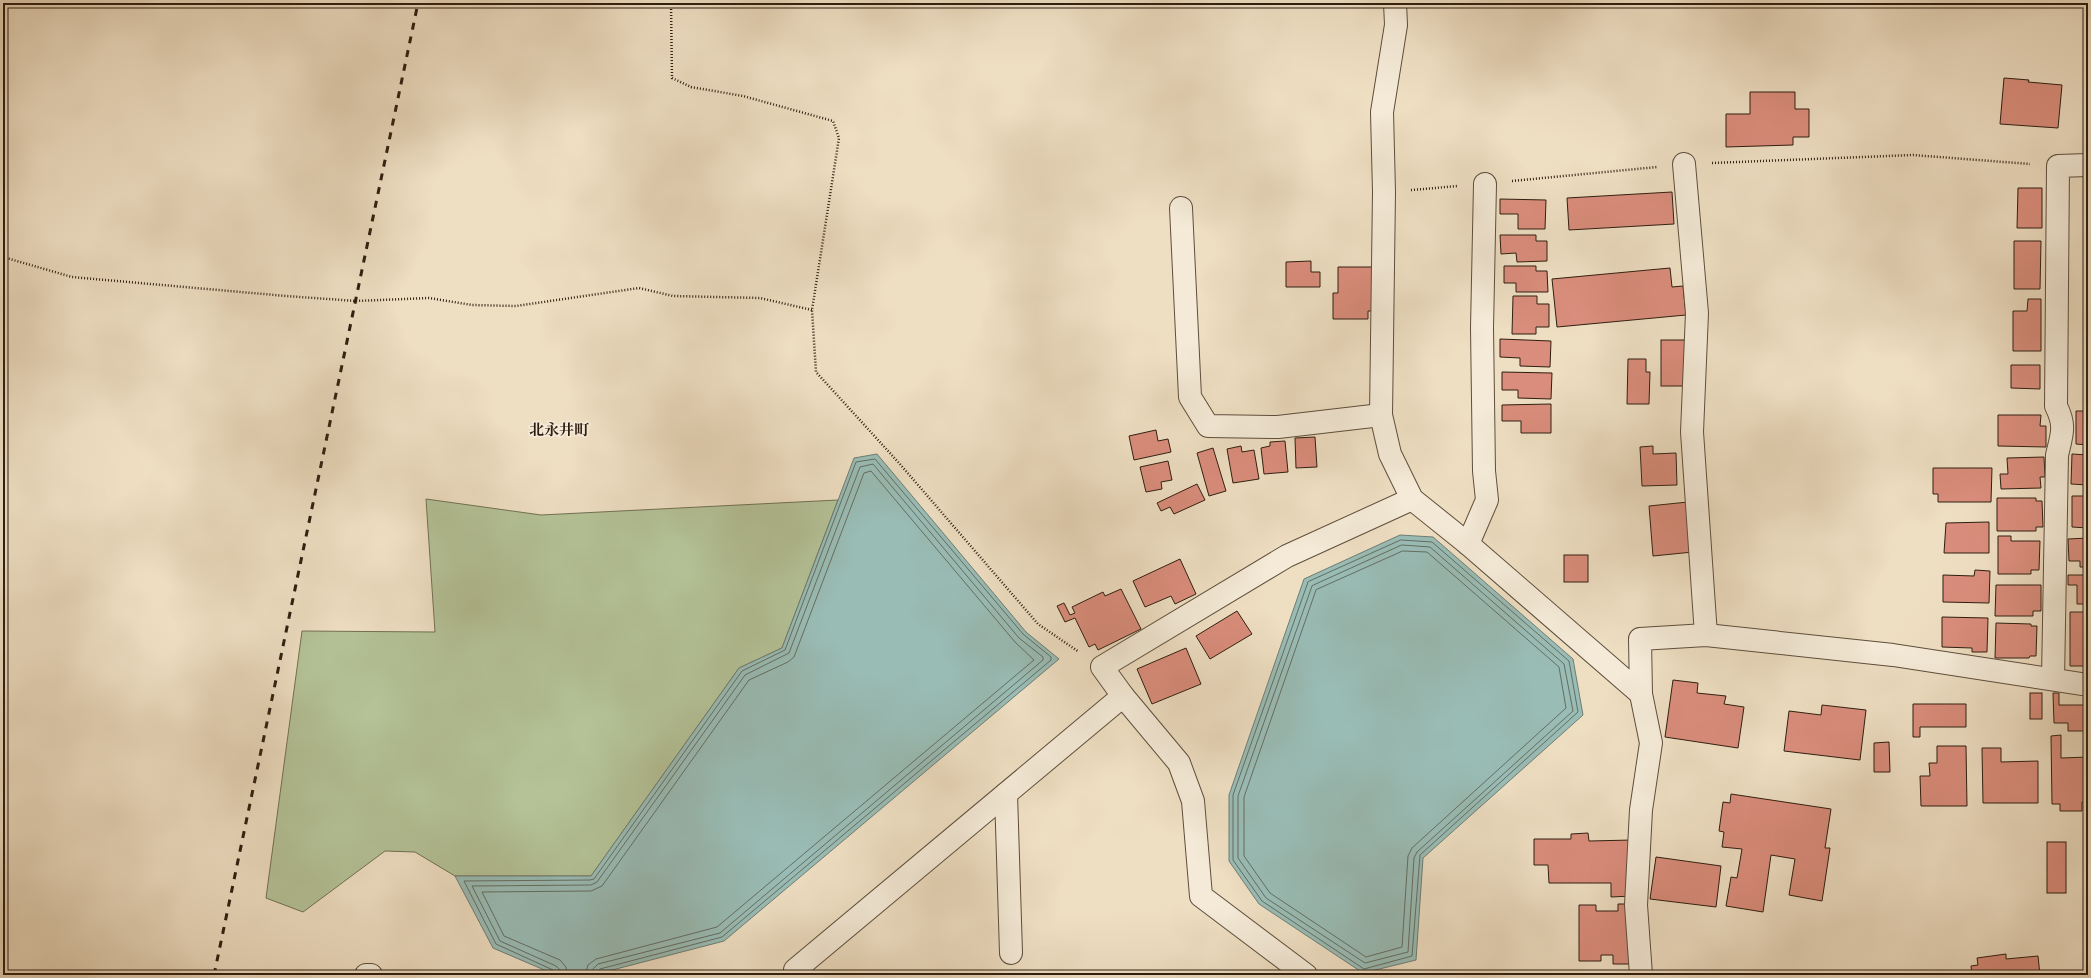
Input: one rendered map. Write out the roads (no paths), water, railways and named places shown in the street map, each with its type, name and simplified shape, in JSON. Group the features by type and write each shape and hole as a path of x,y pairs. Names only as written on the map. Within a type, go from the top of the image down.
{"street":[{"path":"1395,3 1396,25 1382,112 1384,192 1381,415 1390,454 1412,499 1468,544 1641,694"},
{"path":"1684,164 1697,313 1692,432 1706,635"},
{"path":"2053,678 2057,455 2063,433 2063,419 2056,406 2058,166 2088,165"},
{"path":"1468,544 1487,500 1484,470 1482,328 1485,184"},
{"path":"1180,208 1190,397 1208,426 1278,427 1381,415"},
{"path":"1306,975 1201,896 1193,801 1179,763 1123,696 1102,667 1287,556 1412,499"},
{"path":"1641,975 1636,905 1641,810 1651,743 1641,694 1640,639 1706,635 1893,655 2053,678 2088,685"},
{"path":"795,970 1123,696"},
{"path":"1006,794 1011,953"},
{"path":"366,975 371,975"}],"water":[{"path":"877,454 1026,632 1059,659 724,941 593,975 556,975 493,948 455,876 591,876 739,668 782,648 854,458"},
{"path":"1400,535 1433,537 1573,659 1583,715 1423,858 1416,960 1363,973 1259,904 1229,861 1229,795 1304,579"}],"railway":[{"path":"214,975 418,3"}],"district":[{"name":"北永井町","path":"559,430"}]}
